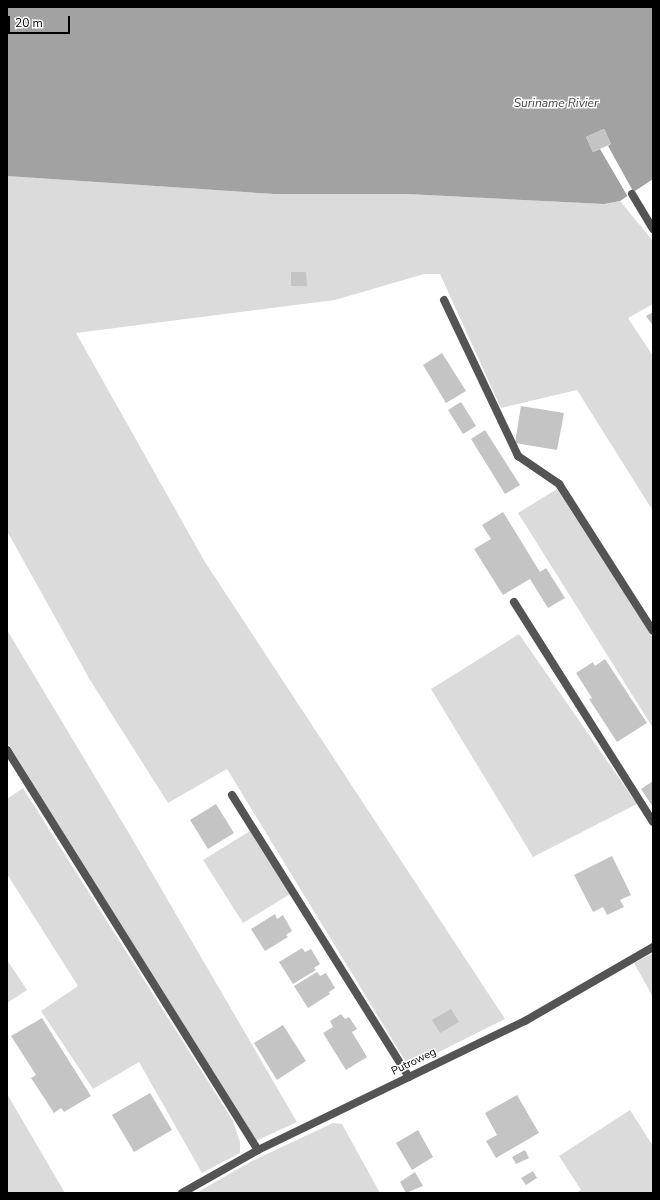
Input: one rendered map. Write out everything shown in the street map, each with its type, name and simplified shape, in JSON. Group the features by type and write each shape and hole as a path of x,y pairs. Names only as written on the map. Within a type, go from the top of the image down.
{"street":[{"path":"632,194 653,229"},
{"path":"444,300 518,456 559,484 653,631"},
{"path":"514,602 653,822"},
{"path":"7,750 258,1150"},
{"path":"232,795 409,1077"},
{"name":"Putroweg","path":"182,1193 258,1150 526,1021 653,947"}],"shaded area":[{"path":"7,176 274,194 407,194 604,204 620,201 653,241 653,304 628,318 653,356 653,511 577,390 501,408 440,274 424,274 335,300 76,333 205,562 505,1019 409,1067 227,769 168,803 90,680 7,531"},
{"path":"557,489 653,638 653,728 518,513"},
{"path":"7,630 127,830 297,1122 256,1141 7,742"},
{"path":"519,634 637,804 533,857 431,689"},
{"path":"23,788 233,1121 240,1142 240,1153 202,1173 139,1062 93,1089 41,1011 78,986 7,874 7,799"},
{"path":"250,831 290,894 243,923 203,860"},
{"path":"653,953 653,997 634,963"},
{"path":"7,960 27,990 7,1003"},
{"path":"7,1094 65,1193 7,1193"},
{"path":"630,1110 653,1146 653,1193 576,1193 581,1190 559,1156"},
{"path":"333,1123 342,1124 380,1193 196,1193 252,1161"}],"water":[{"name":"Suriname Rivier","path":"7,7 653,7 653,179 620,201 604,204 407,194 274,194 7,176"}],"pier":[{"path":"604,129 611,144 608,146 634,193 628,197 600,149 593,152 586,137"}],"building":[{"path":"604,129 611,144 593,152 586,137"},
{"path":"291,272 306,272 307,286 291,286"},
{"path":"653,312 653,326 646,316"},
{"path":"442,353 466,391 446,403 423,365"},
{"path":"461,402 476,426 463,434 448,410"},
{"path":"521,406 564,413 557,450 515,443"},
{"path":"485,430 520,485 505,494 471,439"},
{"path":"503,512 540,572 546,568 565,598 548,608 530,579 503,595 474,549 491,539 482,525"},
{"path":"605,659 647,723 617,742 589,699 592,698 576,673 593,662 595,666"},
{"path":"653,781 653,807 641,789"},
{"path":"216,804 234,833 208,849 190,820"},
{"path":"612,856 631,895 620,900 624,907 607,915 603,907 593,912 574,875"},
{"path":"275,914 277,919 283,915 292,931 286,935 288,937 265,951 251,929"},
{"path":"302,948 305,952 311,949 320,964 314,968 316,970 293,984 279,962"},
{"path":"317,972 320,976 326,973 335,988 329,992 330,994 308,1008 294,986"},
{"path":"451,1009 459,1022 440,1033 432,1020"},
{"path":"341,1014 345,1019 349,1017 357,1029 352,1032 367,1057 346,1070 323,1033 333,1027 330,1021"},
{"path":"42,1018 91,1096 64,1112 61,1108 54,1113 31,1078 36,1075 11,1036"},
{"path":"283,1025 306,1061 277,1080 254,1043"},
{"path":"150,1093 172,1130 134,1152 112,1115"},
{"path":"517,1095 539,1133 496,1158 486,1141 497,1135 485,1113"},
{"path":"418,1130 433,1157 412,1170 396,1143"},
{"path":"525,1150 529,1158 516,1164 512,1157"},
{"path":"533,1171 537,1178 526,1185 521,1178"},
{"path":"415,1172 423,1186 406,1193 400,1182"}]}
